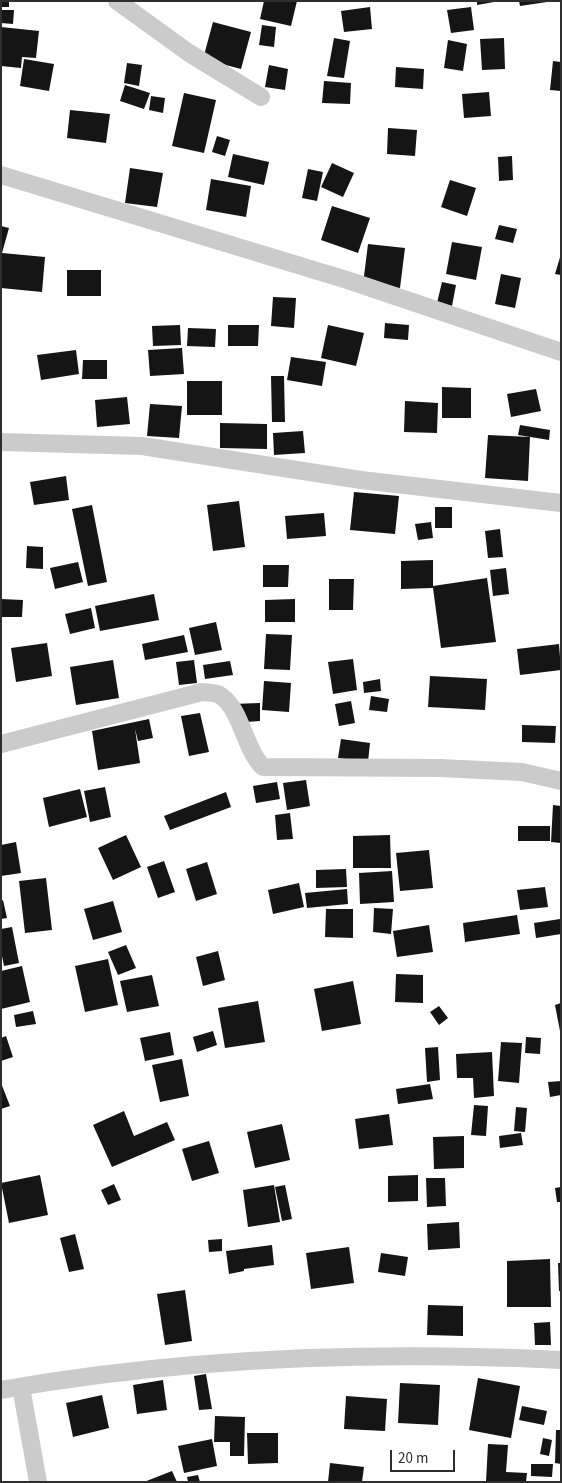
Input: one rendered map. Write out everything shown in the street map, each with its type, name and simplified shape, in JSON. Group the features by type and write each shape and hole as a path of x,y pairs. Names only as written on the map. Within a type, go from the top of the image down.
{"street":[{"path":"117,1 189,53 261,97"},
{"path":"1,175 347,280 561,352"},
{"path":"1,442 142,446 361,480 561,503"},
{"path":"1,744 202,692 223,696 238,719 256,760 263,767 440,768 504,771 522,772 561,781"},
{"path":"1,1390 182,1364 333,1357 561,1360"},
{"path":"21,1387 38,1482"}],"building":[{"path":"1,1 9,1 9,7 1,7"},
{"path":"264,1 297,1 291,26 260,19"},
{"path":"477,1 494,1 494,2 477,5"},
{"path":"519,1 547,1 547,2 520,6"},
{"path":"370,7 372,29 344,32 341,11"},
{"path":"471,7 474,30 451,33 447,10"},
{"path":"1,10 14,10 13,24 1,23"},
{"path":"213,22 251,32 241,69 203,59"},
{"path":"262,25 276,27 274,47 259,45"},
{"path":"1,27 39,31 36,58 22,57 21,68 1,66"},
{"path":"334,38 350,41 344,78 327,76"},
{"path":"504,38 505,69 482,70 480,39"},
{"path":"448,40 467,44 463,71 444,68"},
{"path":"24,59 54,64 49,91 20,86"},
{"path":"553,61 561,62 561,91 550,90"},
{"path":"127,63 142,65 139,86 124,83"},
{"path":"269,65 288,69 285,90 265,87"},
{"path":"396,67 424,69 423,89 395,87"},
{"path":"324,81 351,83 350,104 322,103"},
{"path":"125,85 150,93 144,109 120,101"},
{"path":"489,92 491,116 464,118 462,94"},
{"path":"184,93 216,100 204,153 172,146"},
{"path":"151,96 165,98 163,113 149,110"},
{"path":"70,110 110,114 106,143 67,138"},
{"path":"388,128 417,130 415,156 387,154"},
{"path":"217,136 230,140 225,156 212,152"},
{"path":"233,154 269,162 264,185 228,177"},
{"path":"512,156 513,180 499,181 498,157"},
{"path":"332,163 354,173 343,197 321,187"},
{"path":"130,168 163,173 157,207 125,203"},
{"path":"308,169 323,172 317,201 302,198"},
{"path":"211,179 251,186 246,217 206,210"},
{"path":"450,180 476,188 467,216 441,207"},
{"path":"332,206 370,218 358,253 321,240"},
{"path":"499,225 517,229 513,243 495,239"},
{"path":"1,226 9,228 2,253 45,257 42,292 1,288"},
{"path":"452,242 482,247 476,280 446,274"},
{"path":"368,244 405,248 400,288 363,284"},
{"path":"561,254 561,275 555,274"},
{"path":"67,270 101,270 101,296 67,296"},
{"path":"501,274 521,278 515,308 495,304"},
{"path":"442,282 456,285 452,306 437,303"},
{"path":"273,297 296,298 294,328 271,326"},
{"path":"385,323 409,325 408,340 384,338"},
{"path":"180,325 181,345 153,346 152,326"},
{"path":"228,325 259,325 258,346 228,346"},
{"path":"328,325 364,333 356,366 321,358"},
{"path":"188,328 216,329 215,347 187,346"},
{"path":"182,348 184,374 150,376 148,350"},
{"path":"76,350 79,374 41,380 37,355"},
{"path":"291,357 326,362 322,386 287,380"},
{"path":"83,360 107,360 107,379 82,379"},
{"path":"271,376 284,376 285,422 272,422"},
{"path":"187,381 222,381 222,415 187,415"},
{"path":"442,387 471,388 471,418 442,418"},
{"path":"536,389 541,411 511,417 507,394"},
{"path":"127,397 130,424 97,427 95,400"},
{"path":"405,401 438,403 437,433 404,432"},
{"path":"150,404 182,406 179,438 147,436"},
{"path":"220,423 267,424 267,449 220,448"},
{"path":"520,425 550,430 549,440 518,435"},
{"path":"303,431 305,453 274,455 273,433"},
{"path":"488,435 530,437 528,481 485,478"},
{"path":"66,476 69,500 34,505 30,482"},
{"path":"354,492 399,496 395,534 350,530"},
{"path":"239,501 245,547 213,551 207,505"},
{"path":"92,505 107,582 88,586 72,509"},
{"path":"435,507 452,507 452,528 435,528"},
{"path":"324,513 326,536 287,539 285,516"},
{"path":"431,522 433,538 418,540 415,524"},
{"path":"500,529 503,557 488,558 485,531"},
{"path":"27,546 43,547 43,569 26,568"},
{"path":"433,560 433,586 487,578 496,642 441,648 433,588 401,589 401,561"},
{"path":"78,562 83,582 55,589 50,568"},
{"path":"263,565 289,565 288,587 263,587"},
{"path":"506,568 509,594 493,596 490,570"},
{"path":"329,579 354,579 353,610 329,610"},
{"path":"154,594 159,620 100,631 95,606"},
{"path":"1,599 23,600 22,617 1,617"},
{"path":"295,599 295,622 265,622 265,600"},
{"path":"91,608 95,628 70,634 65,614"},
{"path":"216,622 222,650 195,655 189,628"},
{"path":"266,634 292,635 290,670 264,669"},
{"path":"184,635 188,652 145,660 142,644"},
{"path":"47,643 52,676 16,682 11,648"},
{"path":"559,644 561,670 520,675 517,649"},
{"path":"353,659 357,690 333,694 328,662"},
{"path":"113,660 119,698 76,705 70,667"},
{"path":"194,660 197,683 179,685 176,662"},
{"path":"230,661 233,675 205,679 203,665"},
{"path":"430,676 487,679 485,710 428,707"},
{"path":"380,679 381,691 364,693 363,682"},
{"path":"264,681 291,683 289,712 262,710"},
{"path":"371,696 389,699 387,712 369,710"},
{"path":"351,701 355,723 339,726 335,704"},
{"path":"260,703 260,721 233,723 232,704"},
{"path":"200,713 209,752 189,756 181,716"},
{"path":"149,719 153,738 138,741 135,729 140,763 98,770 92,731"},
{"path":"522,725 556,726 555,743 522,742"},
{"path":"341,739 370,743 368,762 338,758"},
{"path":"306,780 310,806 287,810 283,783"},
{"path":"277,782 280,799 256,803 253,786"},
{"path":"105,787 111,817 90,822 84,791"},
{"path":"80,789 87,817 49,827 43,798"},
{"path":"226,792 231,807 170,830 164,816"},
{"path":"553,805 561,806 561,843 551,842"},
{"path":"290,813 293,839 277,840 275,815"},
{"path":"518,826 550,826 550,841 518,841"},
{"path":"126,835 141,867 113,880 98,848"},
{"path":"390,835 391,868 353,868 353,836"},
{"path":"16,842 21,873 1,876 1,845"},
{"path":"429,850 433,888 400,891 396,853"},
{"path":"164,861 175,892 158,898 147,867"},
{"path":"207,862 217,894 196,901 186,869"},
{"path":"346,869 347,887 316,888 316,870"},
{"path":"392,871 394,902 360,904 359,873"},
{"path":"46,878 52,930 25,933 19,881"},
{"path":"299,883 304,907 273,914 268,890"},
{"path":"545,887 548,907 520,910 517,890"},
{"path":"347,889 348,904 307,908 305,893"},
{"path":"3,900 7,918 1,919 1,901"},
{"path":"113,901 122,932 93,940 84,909"},
{"path":"374,908 393,909 391,934 373,932"},
{"path":"326,909 353,909 353,938 325,937"},
{"path":"517,915 520,934 465,942 463,923"},
{"path":"560,919 561,934 536,938 534,923"},
{"path":"429,925 433,952 397,957 393,931"},
{"path":"12,927 19,963 4,966 1,951 1,929"},
{"path":"126,945 136,968 118,975 108,952"},
{"path":"218,951 225,980 203,986 196,957"},
{"path":"108,959 118,1005 85,1012 75,966"},
{"path":"22,966 30,1002 1,1009 1,971"},
{"path":"396,974 423,975 423,1003 395,1002"},
{"path":"152,975 159,1006 127,1012 120,981"},
{"path":"353,981 361,1024 322,1031 314,989"},
{"path":"258,1001 265,1042 225,1048 218,1008"},
{"path":"561,1003 561,1030 560,1031 555,1005"},
{"path":"439,1006 448,1018 439,1025 430,1012"},
{"path":"33,1011 36,1024 16,1027 14,1015"},
{"path":"213,1031 217,1045 197,1052 193,1037"},
{"path":"170,1032 174,1055 145,1061 140,1038"},
{"path":"6,1036 13,1057 1,1061 1,1038"},
{"path":"526,1037 541,1038 540,1054 525,1053"},
{"path":"501,1042 522,1043 519,1083 498,1081"},
{"path":"438,1047 440,1080 427,1082 425,1048"},
{"path":"492,1052 494,1096 474,1098 473,1078 457,1078 456,1054"},
{"path":"182,1059 189,1096 160,1102 152,1065"},
{"path":"561,1081 561,1095 550,1097 548,1082"},
{"path":"1,1083 10,1106 1,1109"},
{"path":"430,1084 433,1099 398,1104 396,1089"},
{"path":"474,1105 488,1106 486,1136 471,1135"},
{"path":"516,1107 527,1108 525,1132 514,1131"},
{"path":"124,1111 134,1136 167,1122 175,1140 112,1167 93,1125"},
{"path":"389,1114 393,1145 359,1149 355,1119"},
{"path":"282,1124 290,1160 255,1168 247,1132"},
{"path":"521,1133 523,1145 500,1148 499,1136"},
{"path":"464,1136 464,1168 434,1169 433,1137"},
{"path":"209,1141 219,1173 192,1181 182,1149"},
{"path":"40,1175 48,1215 9,1223 1,1183"},
{"path":"418,1175 418,1201 388,1202 388,1176"},
{"path":"426,1178 445,1178 446,1206 427,1207"},
{"path":"114,1184 121,1200 108,1205 101,1190"},
{"path":"274,1185 280,1222 248,1227 243,1190"},
{"path":"285,1185 292,1219 282,1221 275,1187"},
{"path":"561,1187 561,1202 557,1202 555,1188"},
{"path":"459,1222 460,1248 428,1250 427,1224"},
{"path":"75,1234 84,1269 69,1272 60,1238"},
{"path":"222,1239 222,1251 209,1252 208,1240"},
{"path":"272,1245 274,1265 244,1269 244,1271 229,1274 226,1251"},
{"path":"349,1247 354,1283 311,1289 306,1253"},
{"path":"381,1253 408,1257 405,1276 378,1272"},
{"path":"550,1259 551,1307 507,1307 507,1261"},
{"path":"558,1263 561,1263 561,1291 559,1291"},
{"path":"185,1290 192,1341 165,1345 157,1294"},
{"path":"428,1305 463,1306 463,1336 427,1335"},
{"path":"550,1322 551,1345 535,1345 534,1323"},
{"path":"206,1374 212,1409 199,1410 194,1376"},
{"path":"478,1378 520,1386 511,1438 469,1430"},
{"path":"163,1380 167,1410 137,1414 133,1385"},
{"path":"400,1383 440,1385 438,1425 398,1423"},
{"path":"102,1395 109,1428 73,1437 66,1403"},
{"path":"346,1396 387,1399 385,1431 344,1429"},
{"path":"522,1406 547,1411 544,1425 519,1420"},
{"path":"215,1416 245,1417 244,1456 230,1456 230,1442 214,1442"},
{"path":"556,1430 561,1430 561,1464 555,1463"},
{"path":"247,1433 278,1433 278,1463 248,1464"},
{"path":"543,1438 552,1440 549,1456 540,1454"},
{"path":"212,1439 217,1466 184,1473 178,1446"},
{"path":"488,1444 508,1445 506,1472 527,1473 526,1482 486,1482"},
{"path":"330,1463 364,1467 362,1482 328,1482"},
{"path":"531,1464 553,1464 552,1477 531,1476"},
{"path":"172,1471 177,1482 144,1482"},
{"path":"198,1475 200,1482 188,1482 187,1477"}]}
